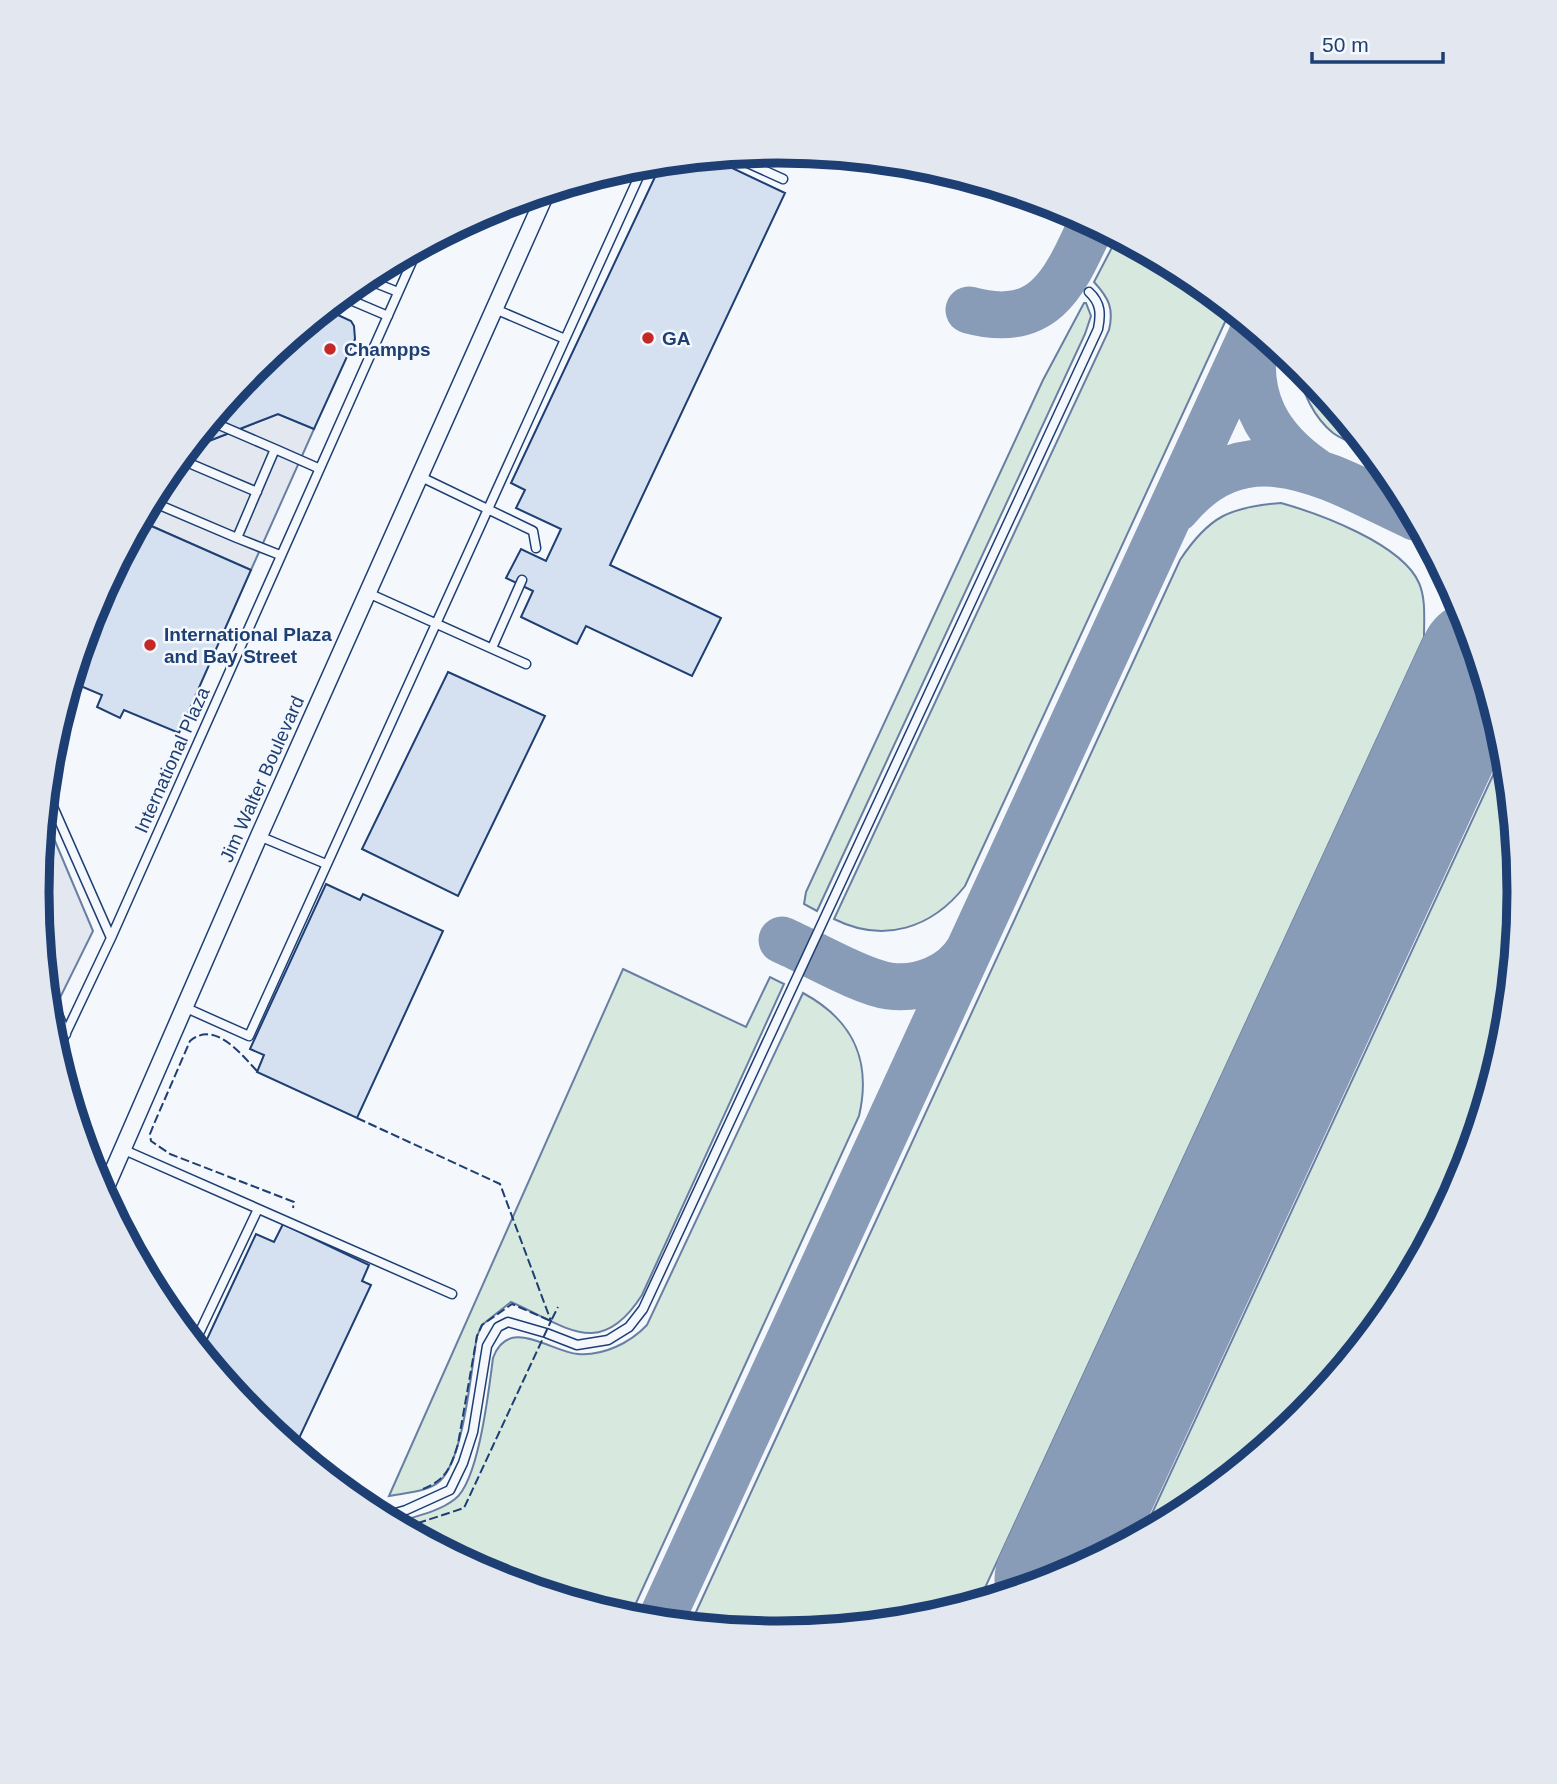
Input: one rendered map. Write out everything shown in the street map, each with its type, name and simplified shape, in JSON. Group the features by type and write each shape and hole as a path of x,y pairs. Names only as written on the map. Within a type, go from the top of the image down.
{"street":[{"name":"Jim Walter Boulevard","path":"109,1180 542,202"}],"lane":[{"path":"749,164 783,179"},
{"path":"184,1007 249,1036 639,177"},
{"name":"International Plaza","path":"64,1038 412,261"},
{"path":"376,283 398,292"},
{"path":"396,1513 450,1490 463,1463 473,1432 487,1346 498,1327 508,1322 577,1345 608,1340 629,1327 643,1309 1098,329 1101,316 1099,307 1089,292"},
{"path":"351,300 388,316"},
{"path":"495,309 565,339"},
{"path":"219,425 318,468"},
{"path":"237,538 275,449"},
{"path":"189,463 257,492"},
{"path":"419,477 533,531 536,548"},
{"path":"160,505 280,555"},
{"path":"492,648 522,580"},
{"path":"368,593 526,664"},
{"path":"54,809 111,938"},
{"path":"260,836 326,864"},
{"path":"61,1021 66,1034"},
{"path":"122,1149 452,1294"},
{"path":"199,1334 258,1209"}],"shaded area":[{"path":"1114,245 1184,285 1227,317 965,886 938,912 906,928 871,930 834,919 1109,330 1109,304 1094,282"},
{"path":"1084,303 1091,316 1085,334 817,911 804,904 806,892 1043,380"},
{"path":"1302,384 1353,443 1325,426 1308,400"},
{"path":"278,414 314,429 251,570 148,525 204,443"},
{"path":"1281,503 1317,515 1358,532 1396,556 1410,569 1419,583 1423,596 1424,637 983,1592 921,1607 826,1620 778,1622 694,1616 1180,560 1201,533 1222,516"},
{"path":"1497,767 1502,797 1508,892 1502,987 1483,1081 1469,1126 1433,1215 1385,1297 1327,1373 1294,1408 1223,1471 1149,1521"},
{"path":"52,834 93,931 58,1003 49,892"},
{"path":"623,969 746,1027 770,977 784,984 642,1295 627,1315 612,1327 597,1333 581,1332 566,1328 511,1302 482,1325 477,1336 461,1434 448,1470 440,1481 429,1488 389,1496"},
{"path":"803,993 835,1016 855,1044 863,1077 859,1116 634,1607 590,1597 499,1566 407,1519 441,1507 455,1499 463,1489 477,1454 493,1358 500,1345 519,1337 567,1352 597,1353 624,1343 647,1325"}],"building":[{"name":"GA","path":"725,165 785,193 610,565 721,618 692,676 586,626 577,644 521,617 533,591 506,578 521,549 546,561 561,529 516,508 525,490 511,483 657,173"},
{"path":"334,313 351,321 355,339 314,429 278,414 204,443 263,376"},
{"path":"334,313 351,321 355,339 314,429 278,414 204,443 263,376"},
{"name":"International Plaza and Bay Street","path":"148,525 251,570 179,733 124,710 120,718 97,707 102,695 79,686 105,613 124,569"},
{"name":"International Plaza and Bay Street","path":"148,525 251,570 179,733 124,710 120,718 97,707 102,695 79,686 105,613 124,569"},
{"path":"448,672 545,716 458,896 362,849"},
{"path":"326,884 360,900 363,894 443,931 357,1118 257,1072 264,1055 250,1049"},
{"path":"283,1224 369,1265 362,1281 371,1285 298,1440 263,1408 205,1343 256,1234 274,1242"}],"taxiway":[{"path":"969,310 995,315 1017,313 1035,307 1062,282 1088,232"},
{"path":"665,1612 1251,337"},
{"path":"1255,340 1253,379 1263,414 1284,445 1315,471"},
{"path":"1176,509 1204,483 1233,468 1262,463 1292,466 1323,475 1399,509"},
{"path":"1401,820 1471,665"},
{"path":"782,940 864,979 901,987 935,980 954,968 969,950"}],"runway":[{"path":"1061,1565 1473,672"}],"fence":[{"path":"257,1071 235,1048 218,1037 209,1034 190,1041 150,1134 151,1141 170,1154 294,1202 293,1208"},
{"path":"357,1118 500,1184 551,1321 464,1508 414,1524"},
{"path":"423,1489 442,1477 453,1459 477,1336 482,1325 512,1304 551,1321 558,1307"}],"place":[{"name":"GA","path":"648,338"},
{"name":"Champps","path":"330,349"},
{"name":"International Plaza and Bay Street","path":"150,645"}]}
